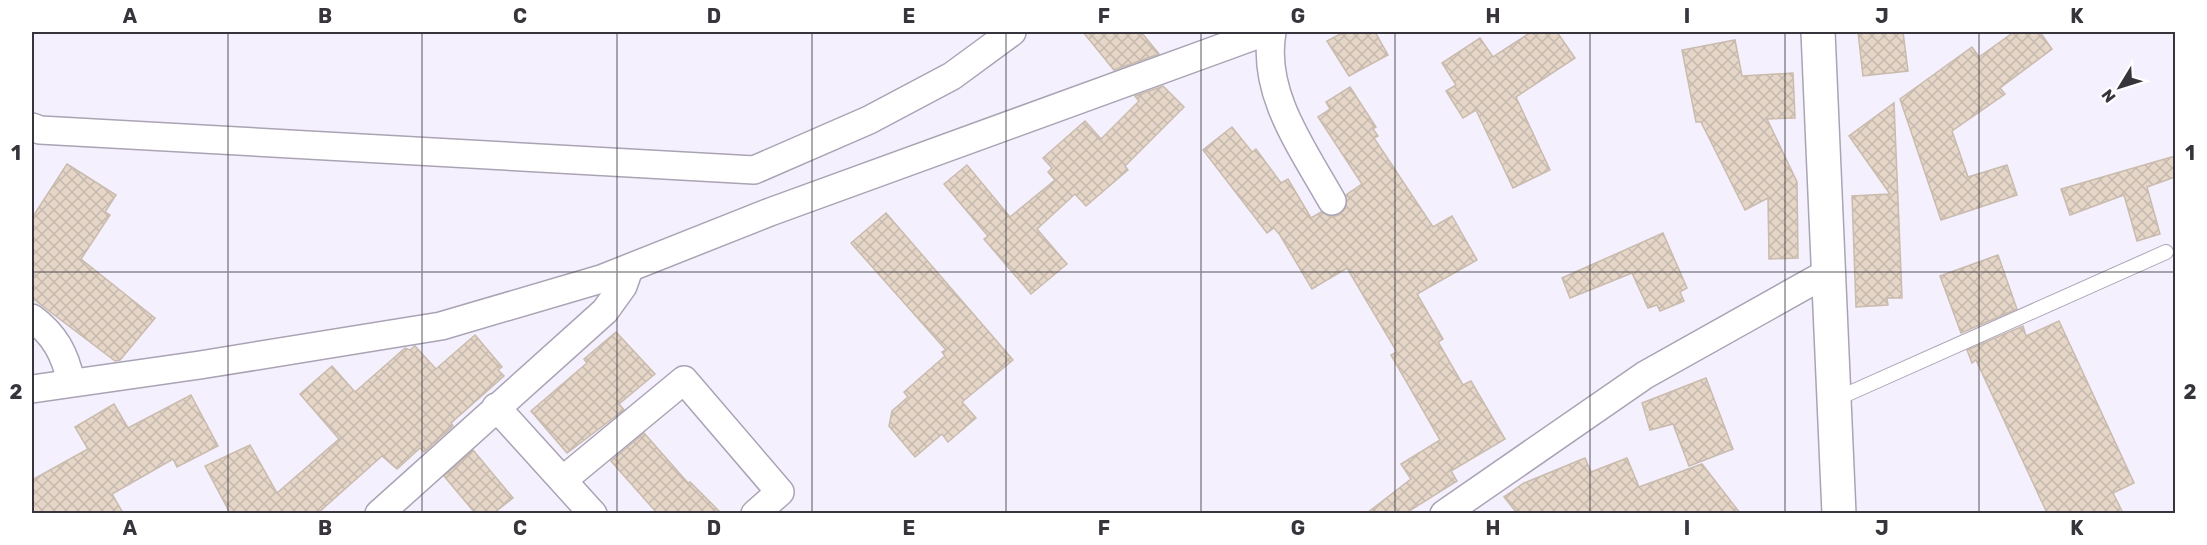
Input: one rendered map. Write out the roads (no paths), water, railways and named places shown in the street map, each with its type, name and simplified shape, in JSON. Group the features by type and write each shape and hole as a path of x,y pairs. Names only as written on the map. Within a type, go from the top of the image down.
{"street":[{"path":"32,127 52,131 754,170 869,120 941,82 1012,32"},
{"path":"32,389 200,365 441,326 629,269 770,212 1265,32"},
{"path":"1272,32 1268,53 1279,104 1332,201"},
{"path":"1818,32 1839,513"},
{"path":"754,170 770,212"},
{"path":"379,513 605,311 623,286 629,269"},
{"path":"1444,513 1645,375 1829,272"},
{"path":"32,318 46,328 59,344 71,382"},
{"path":"563,480 684,380 780,492 755,513"},
{"path":"496,407 593,513"}],"lane":[{"path":"1834,400 2166,252"}]}
